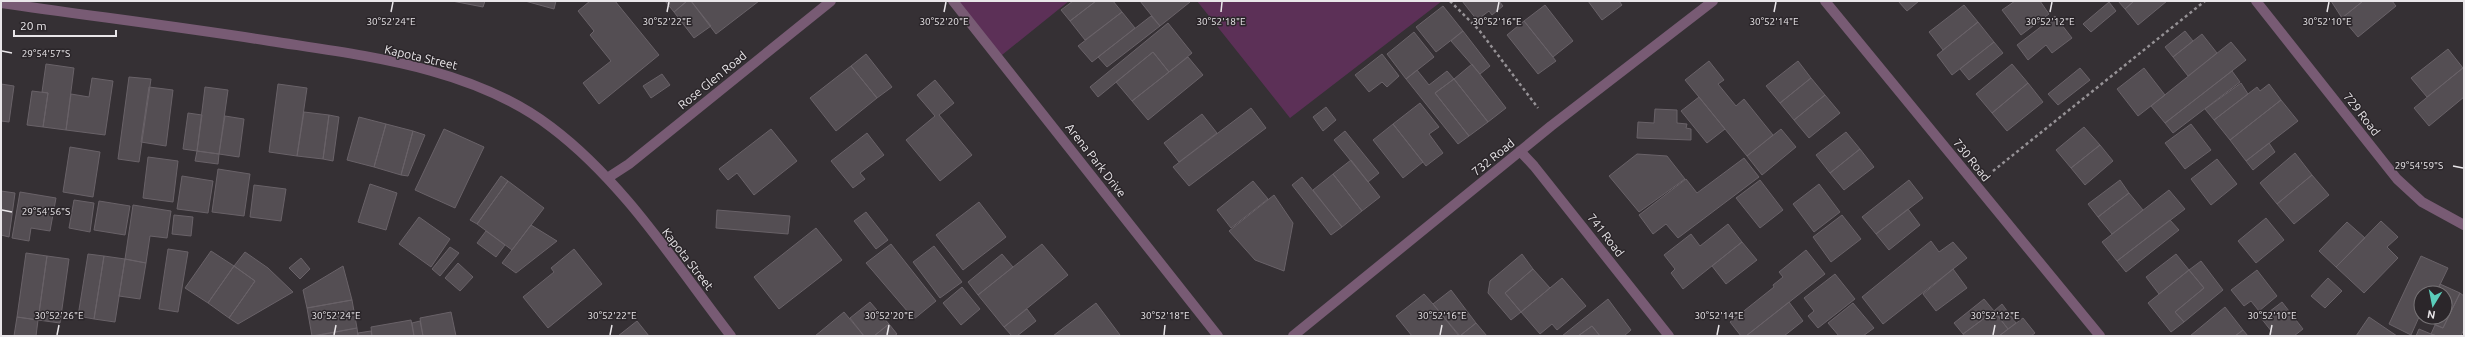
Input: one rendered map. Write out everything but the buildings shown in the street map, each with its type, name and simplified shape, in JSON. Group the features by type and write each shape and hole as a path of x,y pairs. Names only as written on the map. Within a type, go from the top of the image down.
{"street":[{"name":"Rose Glen Road","path":"609,177 635,159 831,1"},
{"name":"Arena Park Drive","path":"953,1 1218,336"},
{"name":"732 Road","path":"1293,336 1551,126 1713,1"},
{"name":"730 Road","path":"1825,1 2100,336"},
{"name":"729 Road","path":"2256,1 2397,179 2422,202 2464,225"},
{"name":"Kapota Street","path":"1,3 345,53 451,76 507,99 551,127 609,177 731,336"},
{"name":"741 Road","path":"1520,151 1669,336"}],"path":[{"path":"1450,1 1479,30 1551,126"},
{"path":"1976,185 2204,1"}],"shaded area":[{"path":"951,1 1069,1 997,59"},
{"path":"1197,1 1442,1 1290,118"}]}
